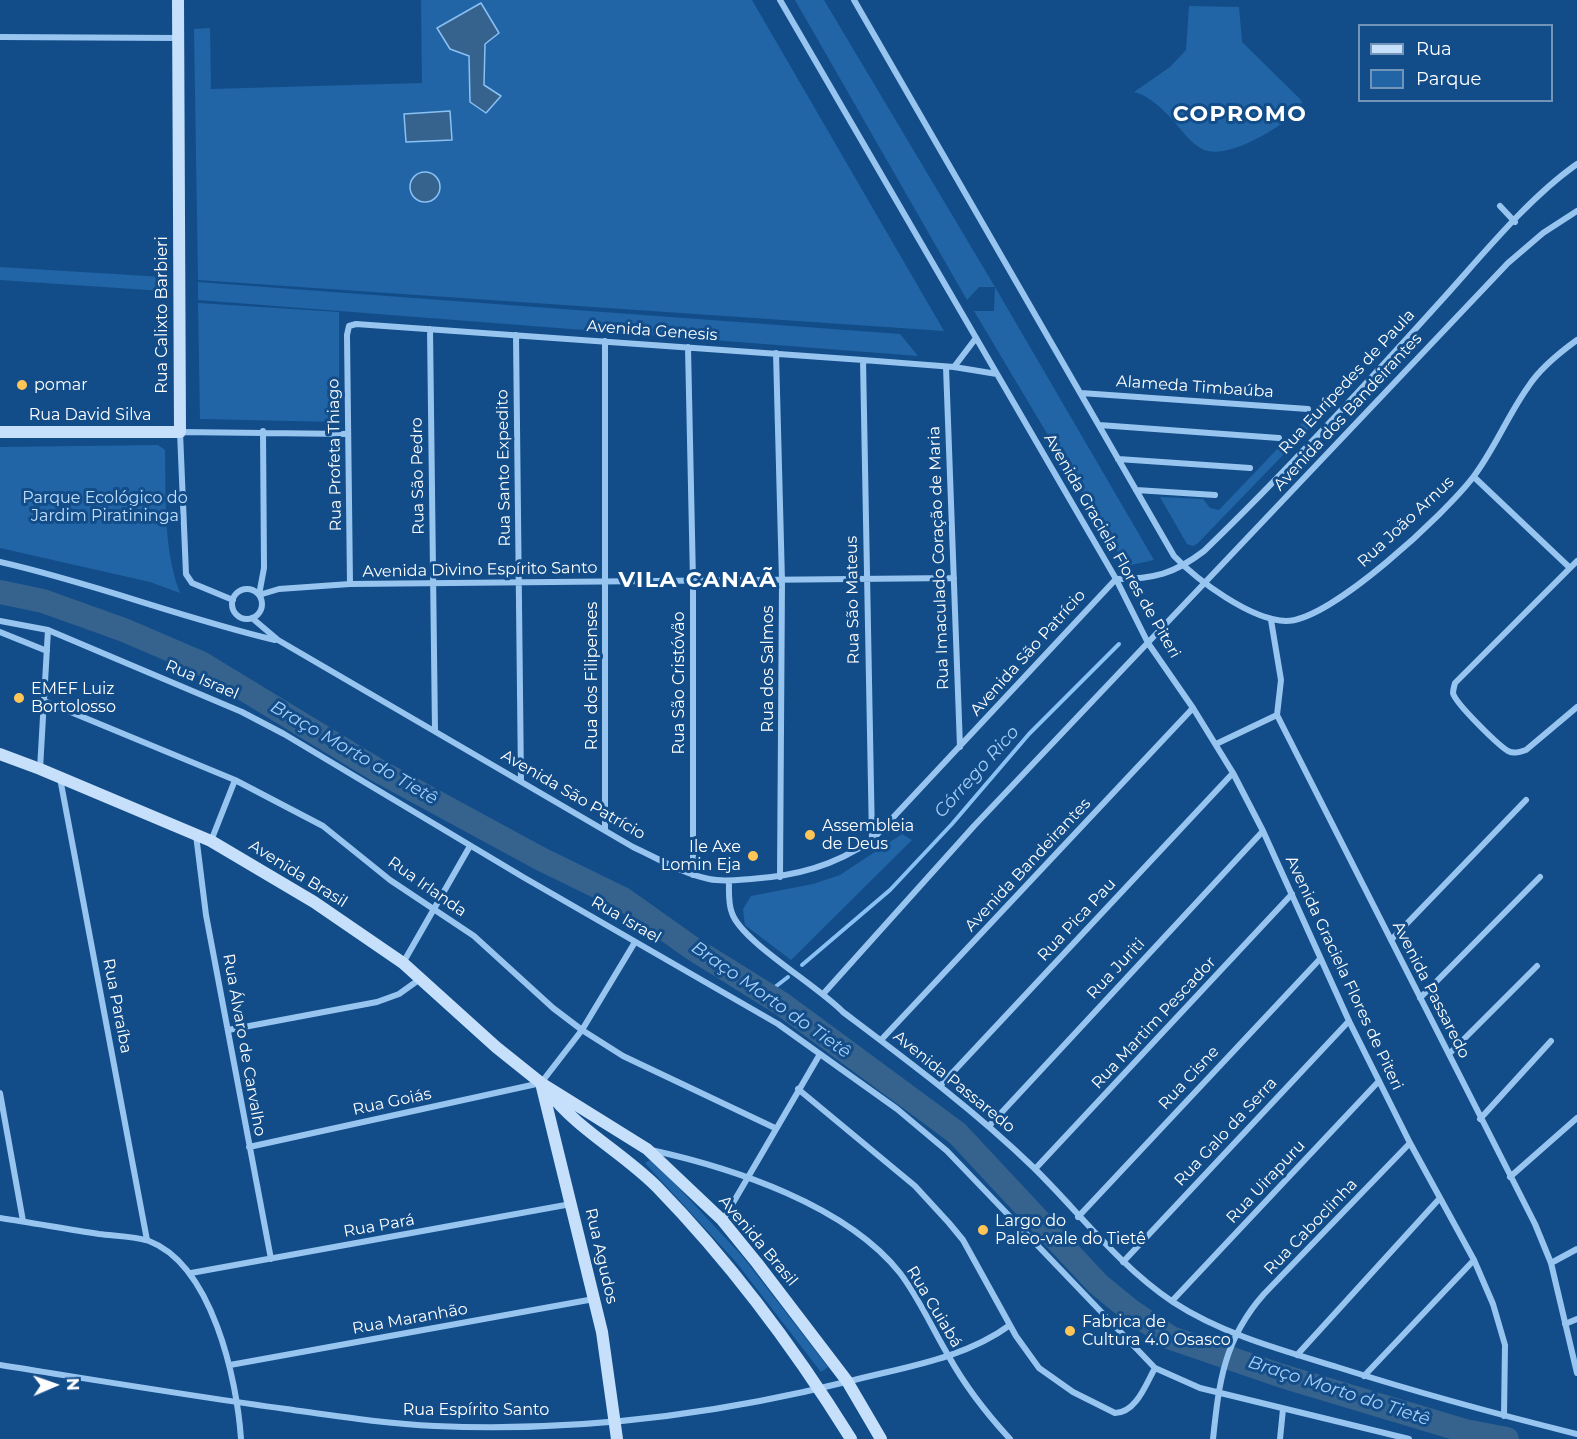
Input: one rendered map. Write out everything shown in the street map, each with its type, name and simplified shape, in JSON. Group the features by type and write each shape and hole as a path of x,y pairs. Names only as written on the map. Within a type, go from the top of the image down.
{"main road":[{"name":"Rua Calixto Barbieri","path":"178,0 180,432"},
{"name":"Rua David Silva","path":"0,432 180,432"},
{"name":"Avenida Brasil","path":"0,754 212,841 314,902 403,963 496,1047 542,1083 647,1149 722,1220 847,1381 881,1439"},
{"name":"Avenida Brasil","path":"542,1083 564,1112 624,1156 682,1214 763,1311 820,1389 850,1439"},
{"name":"Rua Agudos","path":"542,1083 594,1299 617,1422 617,1439"},
{"path":"554,1132 565,1124 578,1123"}],"street":[{"name":"Avenida Graciela Flores de Piteri","path":"780,0 1116,579 1148,643 1216,744 1263,831 1349,1021 1410,1143 1474,1260 1493,1304 1504,1345 1504,1416"},
{"path":"854,0 943,159 989,232 1174,556 1204,581"},
{"path":"0,38 178,38"},
{"name":"Rua Eurípedes de Paula","path":"1116,579 1166,574 1184,566 1233,523 1515,222 1552,184 1577,164"},
{"path":"1500,206 1515,222"},
{"name":"Avenida dos Bandeirantes","path":"1148,643 1204,581 1508,262 1543,232 1577,211"},
{"name":"Avenida Genesis","path":"349,326 356,324 776,353 954,367 997,374"},
{"name":"Rua Profeta Thiago","path":"349,326 347,335 350,584"},
{"name":"Rua São Pedro","path":"430,329 435,731"},
{"name":"Rua Santo Expedito","path":"516,335 521,781"},
{"path":"954,367 976,338"},
{"name":"Rua João Arnus","path":"1204,581 1253,613 1271,620 1305,618 1329,606 1377,570 1473,477 1527,388 1550,362 1577,340"},
{"name":"Rua dos Filipenses","path":"604,830 605,341"},
{"name":"Rua São Cristóvão","path":"688,347 693,581 693,875"},
{"name":"Rua dos Salmos","path":"776,353 782,580 780,878"},
{"name":"Rua São Mateus","path":"863,360 872,840"},
{"name":"Rua Imaculado Coração de Maria","path":"946,367 960,748"},
{"name":"Alameda Timbaúba","path":"1081,393 1308,409"},
{"path":"1099,425 1279,438"},
{"path":"180,432 263,431 348,434"},
{"path":"260,594 246,588 237,593 232,607 238,616 252,618 262,608 260,594 264,568 263,431"},
{"name":"Rua Calixto Barbieri","path":"180,432 186,574 192,583 233,600"},
{"path":"1118,459 1251,468"},
{"path":"1473,477 1569,567"},
{"path":"1136,490 1215,495"},
{"path":"1577,561 1455,684 1453,693 1458,703 1509,752 1518,753 1526,750 1577,707"},
{"path":"0,562 56,574 237,630 278,640"},
{"name":"Avenida Divino Espírito Santo","path":"260,594 279,589 350,584 954,578"},
{"name":"Avenida São Patrício","path":"252,618 278,640 604,830 693,875 729,881 780,878 802,873 848,857 872,840 1116,579"},
{"path":"1216,744 1277,715 1281,680 1271,620"},
{"name":"Rua Israel","path":"0,621 48,630 242,712 312,750 470,846 778,1024 897,1109 947,1151 1155,1368"},
{"path":"40,769 48,630"},
{"path":"0,632 47,651"},
{"path":"824,993 974,826 1148,643"},
{"name":"Rua Irlanda","path":"44,701 235,780 323,826 390,880 474,936 553,1008 582,1030 623,1056 775,1128"},
{"name":"Avenida Bandeirantes","path":"880,1040 1193,708"},
{"name":"Avenida Passaredo","path":"1277,715 1390,940 1450,1053 1551,1263 1577,1373"},
{"name":"Rua Pica Pau","path":"940,1086 1233,773"},
{"name":"Rua Paraíba","path":"60,777 147,1240"},
{"path":"212,841 235,780"},
{"path":"1390,940 1526,800"},
{"name":"Rua Juriti","path":"989,1126 1263,831"},
{"name":"Rua Álvaro de Carvalho","path":"196,835 206,915 271,1259"},
{"path":"403,963 470,846"},
{"path":"1420,998 1540,877"},
{"name":"Avenida Passaredo","path":"729,881 732,914 741,931 824,993 843,1012 989,1126 1035,1169 1123,1262 1172,1301 1234,1337 1504,1416 1577,1434"},
{"name":"Rua Martim Pescador","path":"1035,1169 1292,894"},
{"path":"542,1083 582,1030 635,942"},
{"name":"Rua Cisne","path":"1078,1216 1320,959"},
{"path":"1450,1053 1537,966"},
{"path":"228,1030 384,1000 404,991 420,979"},
{"name":"Rua Galo da Serra","path":"1123,1262 1349,1021"},
{"path":"1480,1119 1551,1041"},
{"path":"722,1220 820,1054"},
{"name":"Rua Uirapuru","path":"1172,1301 1379,1081"},
{"name":"Rua Goiás","path":"249,1147 542,1083"},
{"path":"798,1089 915,1186 932,1204 963,1240 1010,1325 1040,1368 1073,1392 1115,1413 1122,1413 1131,1408 1155,1368 1200,1388 1219,1388 1283,1409 1409,1439"},
{"path":"0,1093 23,1221"},
{"path":"1510,1177 1577,1118"},
{"name":"Rua Caboclinha","path":"1213,1439 1219,1388 1234,1337 1264,1294 1410,1143"},
{"name":"Rua Cuiabá","path":"647,1149 687,1159 747,1179 808,1203 869,1242 899,1273 974,1398 1010,1439"},
{"path":"1297,1355 1440,1198"},
{"name":"Rua Pará","path":"191,1273 571,1204"},
{"path":"0,1218 147,1240 171,1253 191,1273 230,1365 239,1403 241,1439"},
{"path":"1551,1263 1577,1249"},
{"path":"1364,1376 1474,1260"},
{"name":"Rua Maranhão","path":"230,1365 594,1299"},
{"path":"1565,1324 1577,1319"},
{"name":"Rua Espírito Santo","path":"0,1365 239,1403 437,1426 617,1422 723,1407 820,1389 948,1357 1010,1325"},
{"path":"1280,1439 1283,1409"}],"green space":[{"path":"421,0 752,0 944,331 198,280 194,29 210,28 211,89 422,83"},
{"path":"795,0 824,0 995,287 979,287 967,300"},
{"path":"1189,6 1239,7 1242,42 1299,98 1302,102 1299,111 1267,133 1239,147 1213,152 1198,146 1150,99 1134,92 1170,67 1186,50"},
{"path":"0,267 163,277 163,291 0,280"},
{"path":"198,282 900,334 918,356 198,300"},
{"path":"995,287 1154,560 1126,566 974,311 994,311"},
{"path":"198,303 339,312 339,422 200,419"},
{"path":"1303,422 1311,426 1197,544 1193,546 1187,544 1160,497 1203,499 1210,508 1219,510"},
{"name":"Parque Ecológico do Jardim Piratininga","path":"158,445 165,450 168,541 180,593 150,582 0,548 0,447"},
{"path":"902,834 912,840 791,960 745,925 743,909 751,896 813,884 840,875"},
{"path":"652,1159 743,1257 828,1367 821,1372 736,1262 645,1163"}],"shaded area":[{"path":"481,3 499,33 485,44 484,85 501,96 486,113 470,102 469,56 450,49 437,28"},
{"path":"450,111 452,140 406,142 404,114"},
{"path":"425,172 436,176 440,187 436,198 425,202 414,198 410,187 414,176"}],"waterway":[{"name":"Braço Morto do Tietê","path":"0,592 43,601 124,630 201,663 377,770 541,859 623,899 692,948 782,1004 957,1133 1098,1284 1131,1311 1171,1338 1282,1376 1465,1431 1507,1439"},
{"name":"Córrego Rico","path":"802,965 890,890 952,824 1029,734 1119,644"},
{"name":"Córrego Rico","path":"766,994 788,977"}],"place":[{"name":"pomar","path":"22,385"},
{"name":"EMEF Luiz Bortolosso","path":"19,698"},
{"name":"Assembleia de Deus","path":"810,835"},
{"name":"Ile Axe Lomin Eja","path":"753,856"},
{"name":"Largo do Paleo-vale do Tietê","path":"983,1230"},
{"name":"Fabrica de Cultura 4.0 Osasco","path":"1070,1331"}],"district":[{"name":"COPROMO","path":"1240,115"},
{"name":"VILA CANAÃ","path":"698,581"}]}
